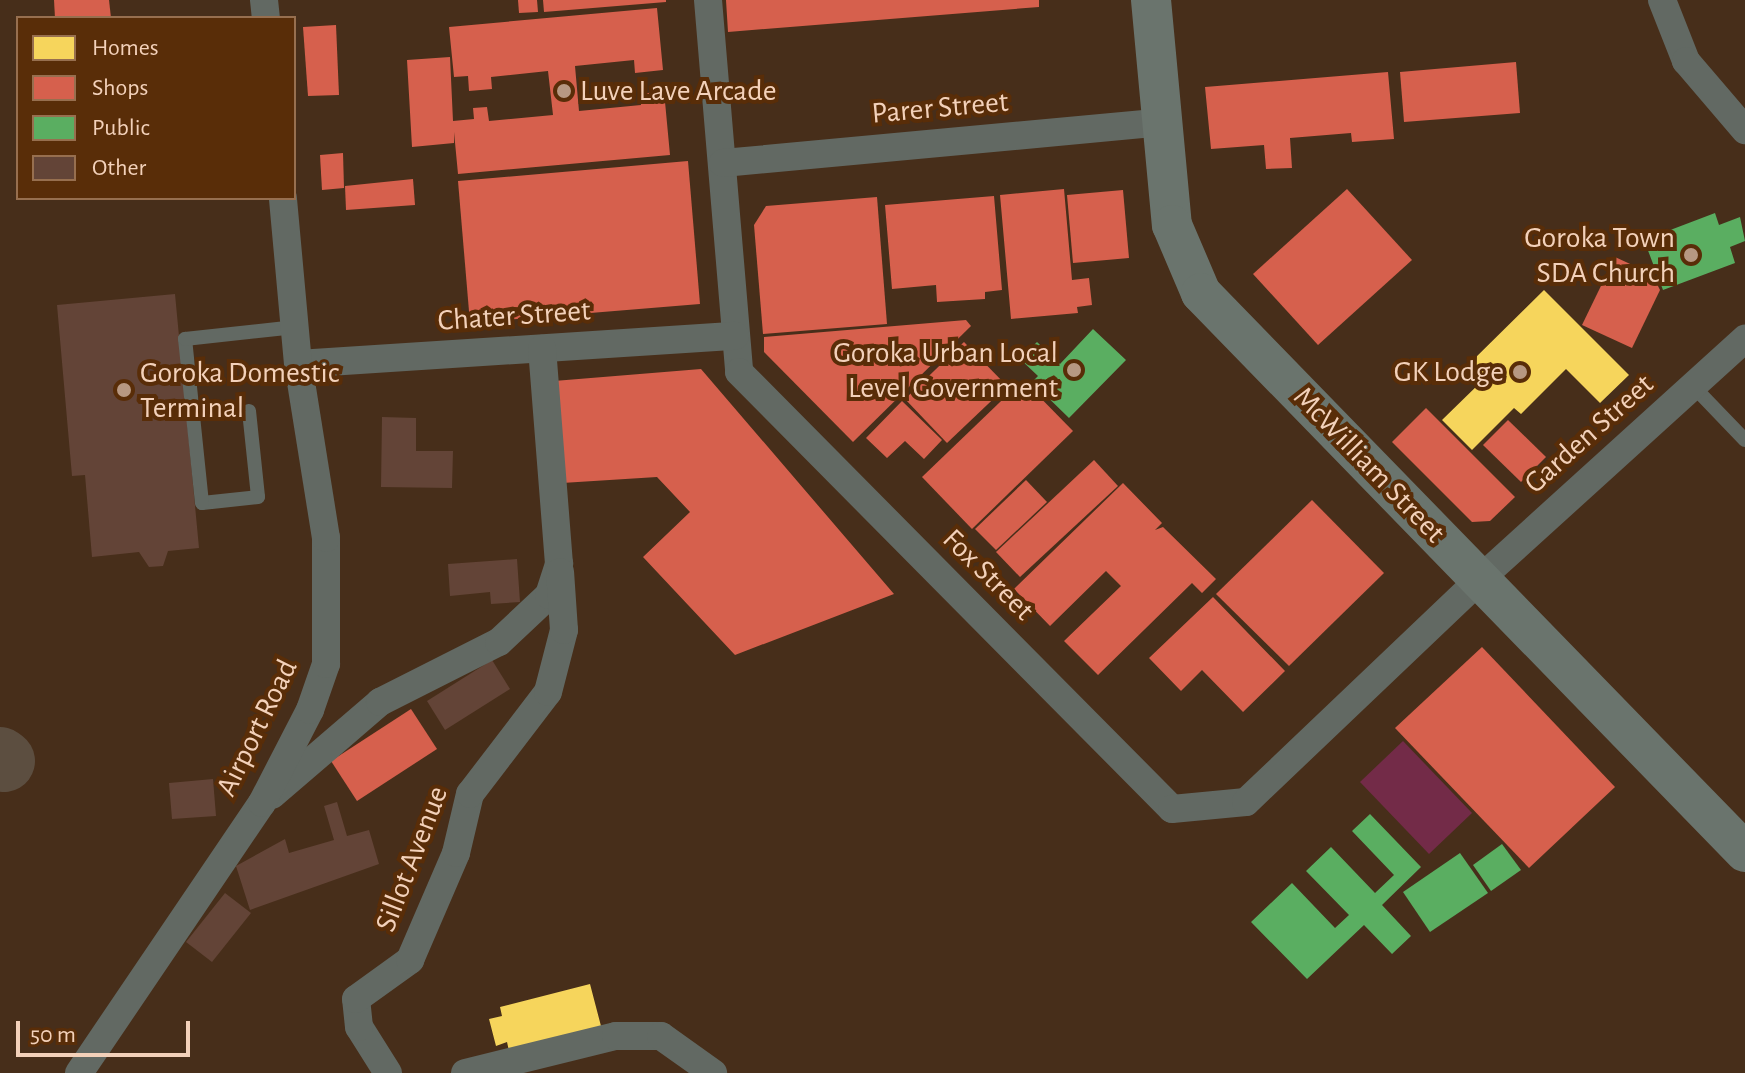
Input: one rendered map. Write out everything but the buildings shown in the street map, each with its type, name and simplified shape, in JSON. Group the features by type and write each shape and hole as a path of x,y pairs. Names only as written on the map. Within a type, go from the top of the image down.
{"street":[{"name":"Fox Street","path":"708,0 739,372 1172,809 1246,802 1480,579"},
{"name":"McWilliam Street","path":"1151,0 1172,225 1201,293 1745,852"},
{"path":"1662,0 1686,61 1745,130"},
{"name":"Parer Street","path":"723,163 1163,122"},
{"name":"Airport Road","path":"79,1073 262,803 310,710 326,664 326,538 298,364 283,200"},
{"name":"Chater Street","path":"298,364 735,336"},
{"name":"Garden Street","path":"1480,579 1745,339"},
{"path":"262,803 380,702 499,642 549,595 559,564 542,349"},
{"name":"Sillot Avenue","path":"388,1073 359,1027 356,999 410,960 456,853 470,794 548,692 564,630 559,564"},
{"path":"465,1073 616,1036 661,1036 713,1073"}],"lane":[{"path":"249,411 258,497 202,503 185,339 295,327"},
{"path":"1693,386 1745,440"}],"shaded area":[{"path":"1403,741 1472,813 1429,854 1360,782"}],"taxiway":[{"path":"0,758 4,761"}],"place":[{"name":"Luve Lave Arcade","path":"564,91"},
{"name":"Goroka Town SDA Church","path":"1691,255"},
{"name":"Goroka Urban Local Level Government","path":"1074,370"},
{"name":"GK Lodge","path":"1520,372"},
{"name":"Goroka Domestic Terminal","path":"124,390"}]}
